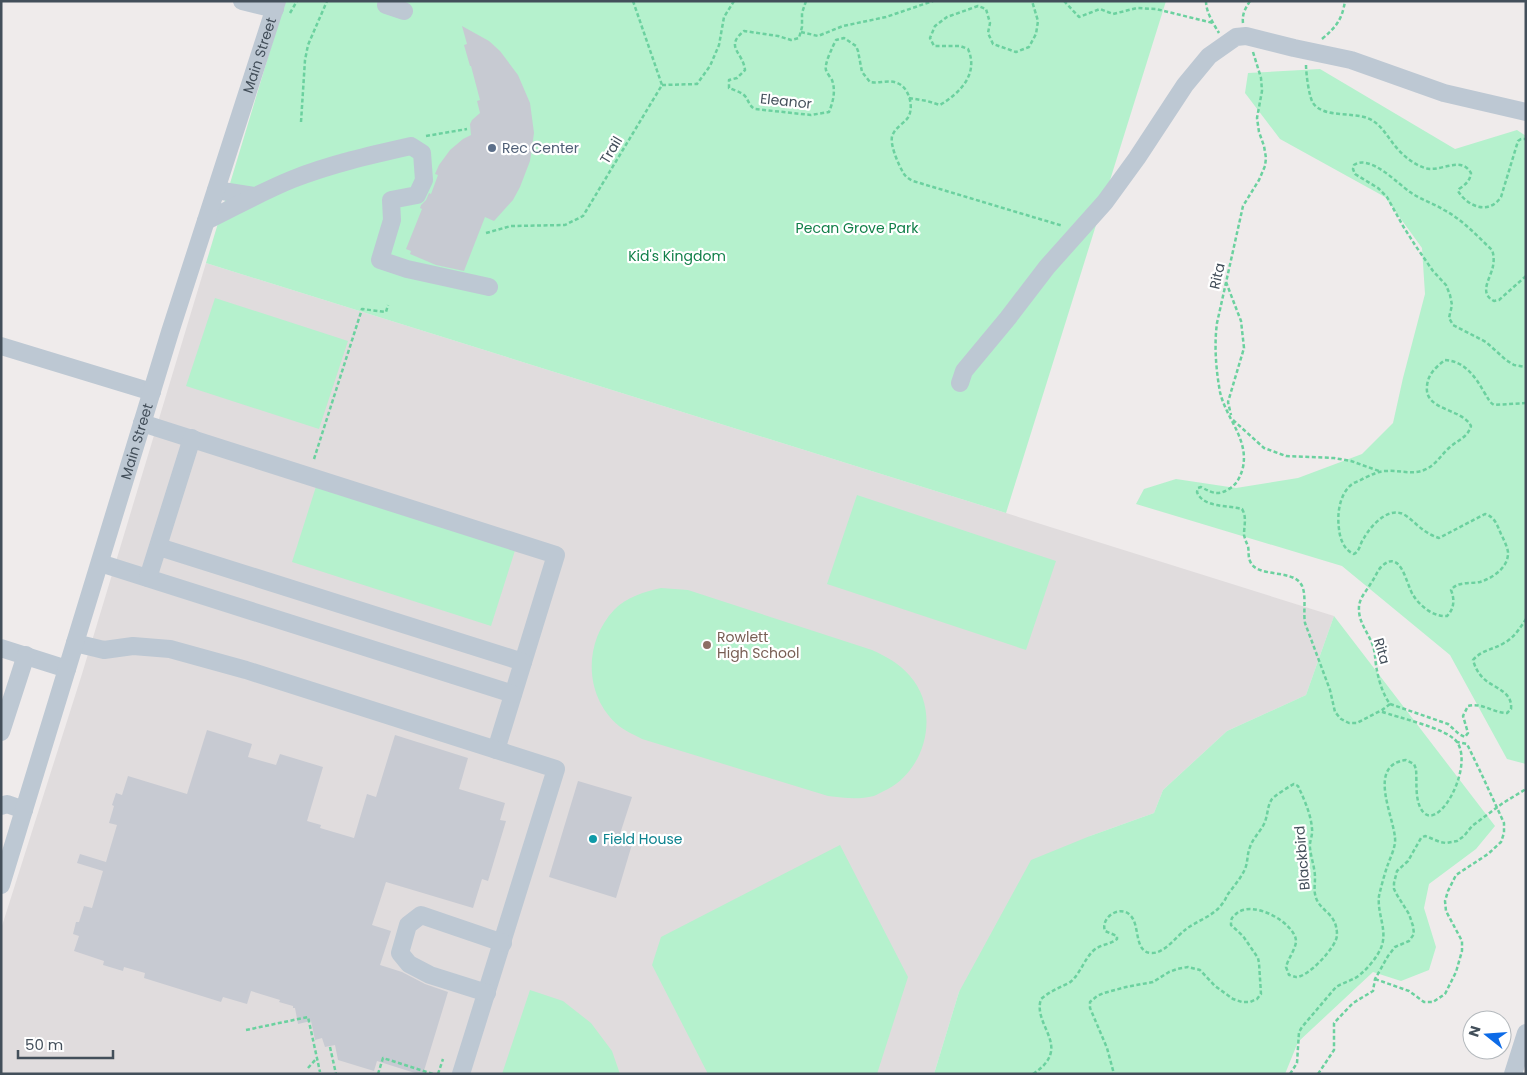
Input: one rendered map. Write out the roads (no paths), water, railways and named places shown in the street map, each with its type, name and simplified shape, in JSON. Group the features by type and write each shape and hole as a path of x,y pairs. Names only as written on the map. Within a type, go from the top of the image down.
{"street":[{"path":"242,1 276,5"},
{"name":"Main Street","path":"1,884 142,422 276,5"},
{"path":"386,5 404,11"},
{"path":"960,383 964,371 1047,267 1105,202 1137,158 1185,85 1209,56 1236,38 1246,36 1351,60 1444,93 1526,112"},
{"path":"206,221 240,205 254,196 302,176 346,161 411,146 422,153 424,180 417,195 391,200 392,220 380,260 407,269 490,287"},
{"path":"216,190 254,196"},
{"path":"1,346 152,392"},
{"path":"142,422 556,555 496,750"},
{"path":"148,578 192,438"},
{"path":"159,547 523,662"},
{"path":"100,563 513,694"},
{"path":"75,643 104,650 133,646 170,649 246,670 556,769 462,1074"},
{"path":"1,648 67,669"},
{"path":"2,727 8,688 26,655"},
{"path":"3,802 24,810"},
{"path":"487,993 430,975 409,964 400,953 408,925 421,915 503,943"},
{"path":"1513,1074 1526,1033"}],"place":[{"name":"Rec Center","path":"492,148"},
{"name":"Rowlett High School","path":"707,645"},
{"name":"Field House","path":"593,839"}],"park label":[{"name":"Pecan Grove Park","path":"857,228"},
{"name":"Kid's Kingdom","path":"677,256"}]}
